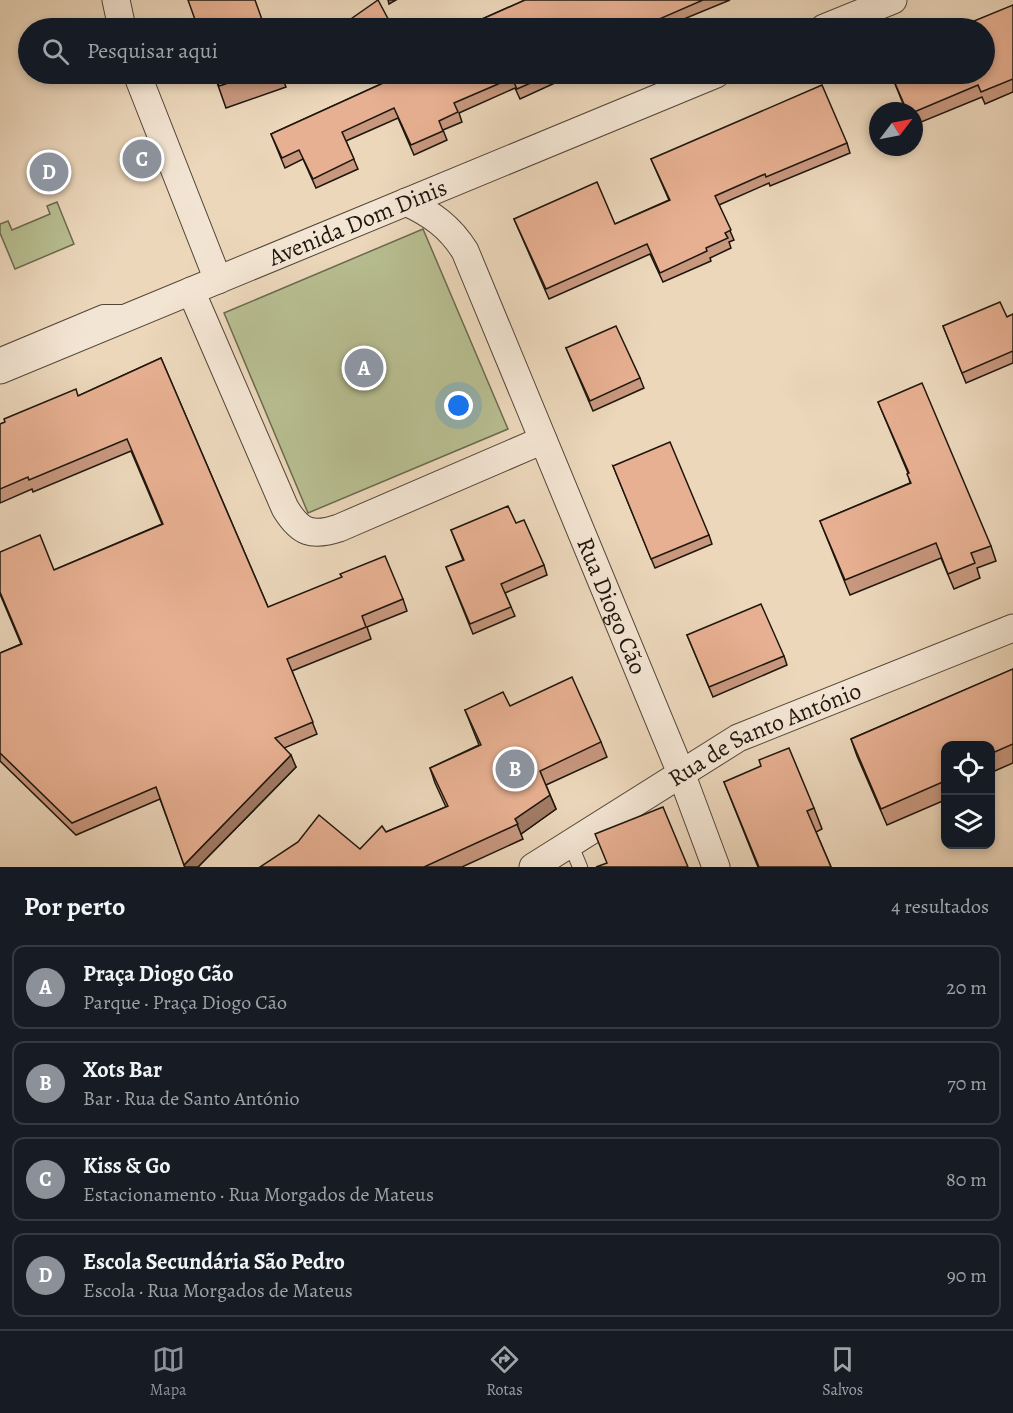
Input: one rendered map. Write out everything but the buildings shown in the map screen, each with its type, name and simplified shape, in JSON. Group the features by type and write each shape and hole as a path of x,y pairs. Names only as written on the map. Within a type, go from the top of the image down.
{"street":[{"path":"116,0 120,18"},
{"path":"849,18 893,0"},
{"path":"141,84 218,280"},
{"name":"Avenida Dom Dinis","path":"0,370 692,84"},
{"name":"Rua Diogo Cão","path":"406,202 434,216 446,225 465,251 681,773 716,867"},
{"path":"191,291 285,508 299,527 309,532 317,533 339,528 543,440"},
{"name":"Rua de Santo António","path":"532,867 575,855 681,773 723,746 1013,628"}],"lane":[{"path":"0,355 103,312 140,312"}],"green space":[{"path":"57,202 74,244 15,269 0,233 0,224 8,221 12,230 50,214 47,206"},
{"path":"423,229 508,429 308,513 224,313"}],"place":[{"name":"Kiss & Go","path":"142,159"},
{"name":"Escola Secundária São Pedro","path":"49,172"},
{"name":"Praça Diogo Cão","path":"364,368"},
{"name":"Xots Bar","path":"515,769"}]}
